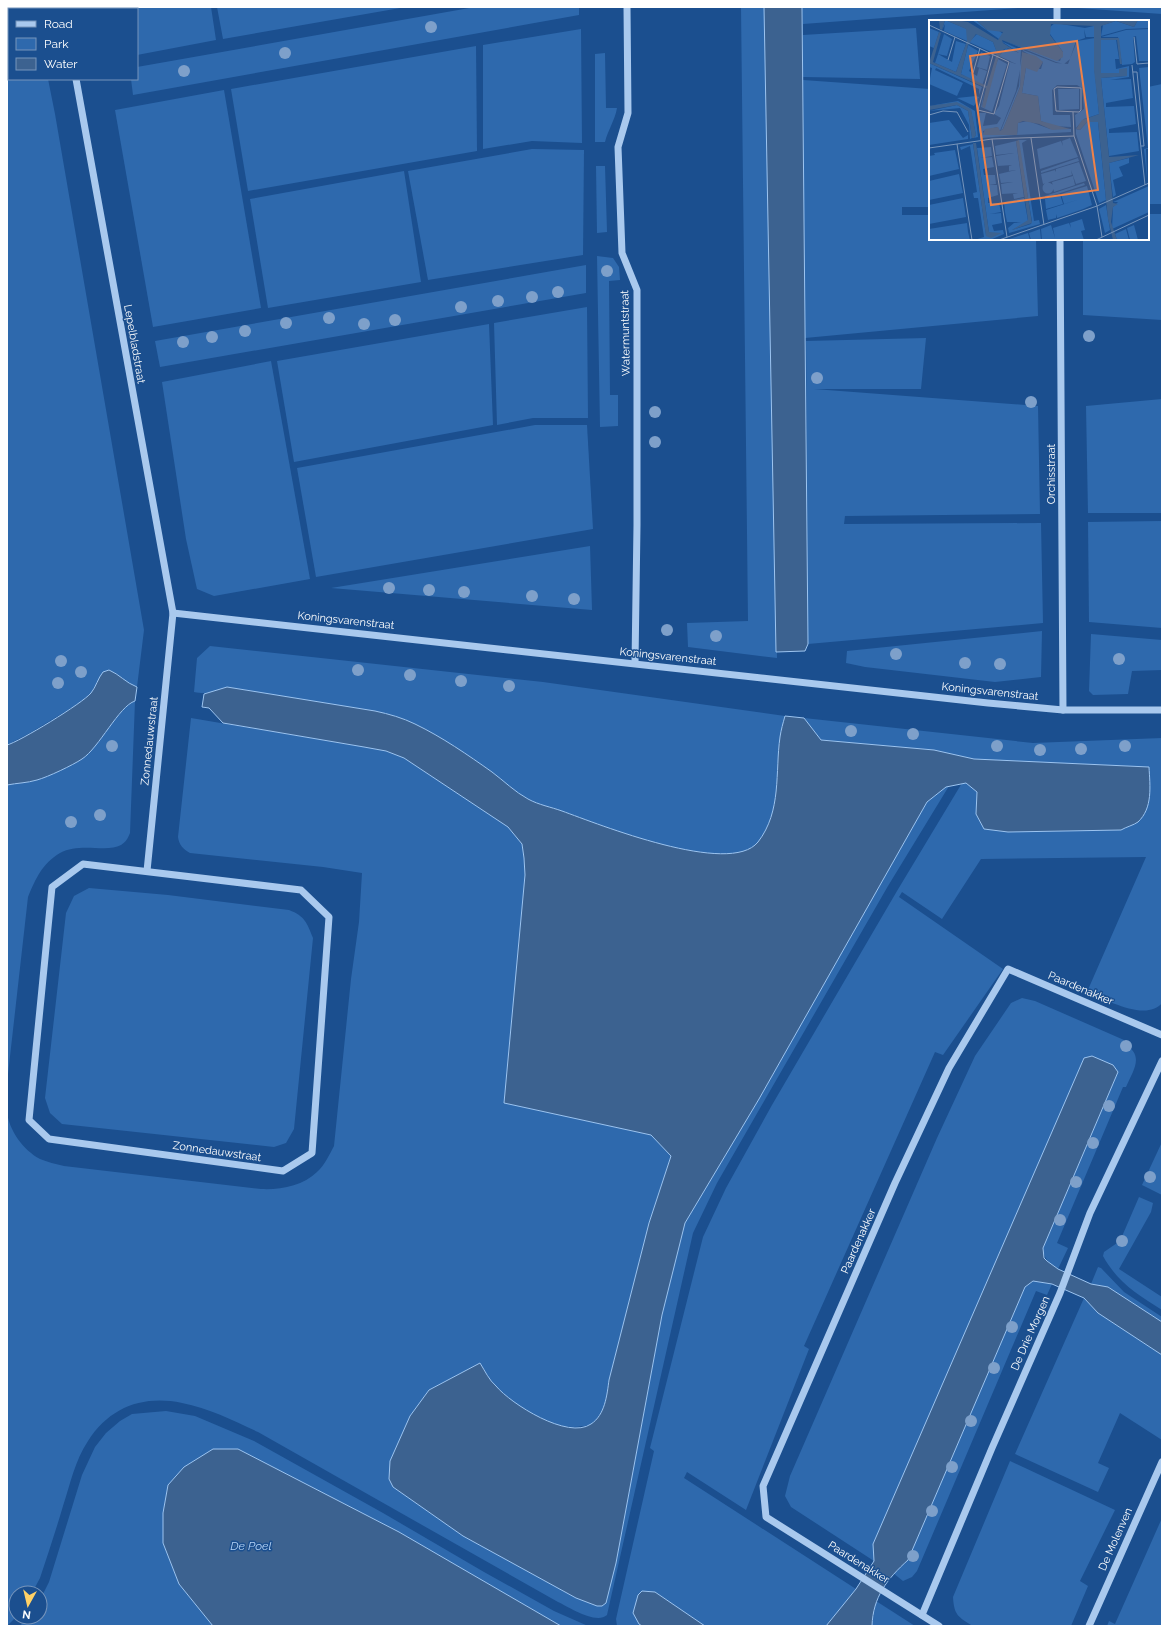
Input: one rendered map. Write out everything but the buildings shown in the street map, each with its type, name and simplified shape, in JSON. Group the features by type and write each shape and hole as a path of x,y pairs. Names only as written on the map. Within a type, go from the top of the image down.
{"street":[{"name":"Watermuntstraat","path":"627,7 628,112 618,147 622,253 637,290 637,525 634,663"},
{"path":"1057,7 1057,20"},
{"name":"Lepelbladstraat","path":"76,80 173,613"},
{"name":"Orchisstraat","path":"1060,240 1063,710"},
{"name":"Koningsvarenstraat","path":"173,613 988,703 1063,710 1162,710"},
{"name":"Zonnedauwstraat","path":"147,871 173,613"},
{"name":"Zonnedauwstraat","path":"83,864 147,871 301,890 329,918 312,1153 283,1171 49,1139 29,1120 52,887 83,864"},
{"name":"Paardenakker","path":"939,1626 853,1570 766,1517 764,1486 895,1184 949,1068 1008,969 1162,1035"},
{"name":"De Drie Morgen","path":"922,1615 995,1441 1060,1293 1090,1213 1162,1061"},
{"name":"De Molenven","path":"1089,1626 1162,1462"}],"green space":[{"path":"7,7 36,7 8,8 8,80 48,80 144,630 137,687 129,684 114,672 95,686 91,693 81,702 7,745"},
{"path":"211,7 216,40 138,55 138,8 97,8"},
{"path":"217,7 406,7 223,39"},
{"path":"475,7 579,7 579,15 133,95 131,80 138,80 138,67"},
{"path":"741,7 764,7 777,658 688,647 687,623 748,621"},
{"path":"802,7 1030,7 803,24"},
{"path":"1162,7 1162,14 1078,8"},
{"path":"916,28 920,79 803,77 803,35"},
{"path":"581,29 582,143 532,141 483,149 483,45"},
{"path":"476,46 477,151 248,191 231,89"},
{"path":"605,53 606,108 617,108 605,142 595,142 595,54"},
{"path":"803,80 929,89 929,207 902,207 902,215 929,215 929,240 1036,240 1038,316 805,338"},
{"path":"1162,84 1162,320 1083,315 1083,240 1149,240 1149,214 1161,214 1161,204 1149,204 1149,87"},
{"path":"224,90 261,308 153,327 115,110"},
{"path":"532,149 584,150 583,255 428,280 408,171"},
{"path":"596,166 605,166 607,232 597,233"},
{"path":"404,171 421,282 268,308 250,199"},
{"path":"597,256 613,258 619,267 620,280 609,281 610,395 618,395 618,426 600,427"},
{"path":"586,265 586,293 160,367 155,341"},
{"path":"587,307 588,418 533,418 497,425 494,323"},
{"path":"489,324 493,425 294,462 277,361"},
{"path":"926,338 921,389 814,389 1038,406 1040,514 845,516 844,524 1041,523 1043,623 808,644 806,341"},
{"path":"271,361 310,579 214,596 197,589 186,539 162,382"},
{"path":"1162,399 1162,513 1088,513 1086,406"},
{"path":"535,425 587,425 593,529 316,577 297,468"},
{"path":"1162,521 1162,628 1089,622 1088,522"},
{"path":"590,546 592,610 331,588"},
{"path":"1042,631 1041,677 995,682 865,667 846,663 847,651"},
{"path":"1091,634 1162,640 1162,670 1132,671 1128,694 1093,695 1089,691"},
{"path":"210,646 543,682 785,716 781,729 776,791 771,817 766,830 758,842 743,851 721,854 693,851 632,836 528,799 445,740 396,716 375,711 227,687 207,693 194,692 197,658"},
{"path":"135,701 130,833 128,838 123,844 115,847 76,848 60,853 54,857 40,872 28,897 7,1083 7,785 30,782 42,778 60,771 82,759 89,754 122,711 129,704"},
{"path":"191,718 386,751 404,758 508,827 522,844 525,875 504,1103 651,1135 671,1156 649,1223 604,1404 596,1420 588,1426 571,1427 560,1425 536,1416 513,1402 504,1394 492,1381 480,1363 429,1390 410,1416 393,1487 463,1536 576,1598 606,1603 616,1563 662,1315 685,1223 759,1099 927,802 949,786 888,886 717,1183 693,1233 607,1615 602,1618 590,1617 558,1602 258,1432 221,1415 192,1405 168,1401 154,1401 129,1406 117,1412 97,1429 83,1448 73,1473 55,1533 36,1585 8,1585 7,1626 7,1112 11,1126 23,1145 40,1159 49,1162 64,1166 261,1189 283,1188 305,1181 317,1172 327,1160 334,1146 351,979 359,922 362,873 323,867 190,853 180,845 178,837"},
{"path":"804,718 1033,743 1162,738 1162,1003 1155,1008 1137,1010 1126,1008 1087,992 1146,857 981,859 942,919 902,892 899,897 1003,969 943,1055 935,1052 804,1346 809,1349 746,1510 687,1472 684,1478 856,1589 826,1626 705,1626 655,1592 639,1624 642,1626 617,1626 616,1619 654,1451 650,1448 703,1237 726,1188 772,1105 962,783 967,783 977,792 976,814 984,829 1008,832 1121,830 1150,780 1148,767 974,759 934,750 821,740"},
{"path":"89,888 168,895 289,910 299,915 305,921 313,938 294,1129 286,1143 274,1147 62,1124 50,1113 45,1098 66,913 74,896"},
{"path":"1022,998 1035,1001 1124,1040 1123,1043 1134,1052 1136,1063 1126,1087 1123,1087 1057,1243 1068,1248 1058,1269 1044,1256 1043,1248 1118,1072 873,1544 874,1561 791,1507 785,1496 790,1476 937,1138 975,1056 1011,1003"},
{"path":"1162,1142 1162,1195 1142,1185"},
{"path":"1139,1197 1153,1203 1151,1212 1119,1269 1162,1297 1162,1310 1136,1293 1122,1281 1115,1274 1103,1256 1104,1252 1120,1241"},
{"path":"1098,1267 1101,1268 1124,1292 1162,1317 1162,1322 1108,1287 1091,1284"},
{"path":"1033,1281 1052,1284 1047,1295 1036,1291 917,1571 912,1577 903,1581 893,1573 908,1560 1025,1287"},
{"path":"1084,1298 1098,1313 1162,1355 1162,1440 1120,1413 1098,1463 1109,1468 1098,1492 1015,1454"},
{"path":"166,1411 195,1416 254,1441 554,1611 588,1626 561,1626 399,1532 238,1449 213,1449 168,1485 163,1513 163,1543 179,1584 213,1626 20,1626 48,1625 48,1585 82,1475 95,1447 106,1433 120,1421 132,1414"},
{"path":"1010,1461 1115,1510 1080,1581 1088,1586 1071,1626 973,1626 960,1618 954,1608 953,1597"},
{"path":"1162,1518 1162,1626 1107,1626 1109,1621 1115,1624"},
{"path":"876,1601 915,1626 872,1626"}],"water":[{"path":"764,7 802,7 808,644 805,651 776,652"},
{"path":"109,670 137,687 135,701 129,704 122,711 89,754 54,774 33,781 7,785 7,745 37,730 86,698 91,693 103,672"},
{"path":"227,687 375,711 401,718 425,729 455,746 532,801 632,836 693,851 721,854 743,851 758,842 766,830 774,804 781,729 785,716 804,718 821,740 934,750 974,759 1149,767 1150,796 1146,810 1138,822 1121,830 1008,832 984,829 976,814 977,792 966,783 946,787 927,802 759,1099 685,1223 662,1315 616,1563 606,1603 602,1606 597,1606 576,1598 463,1536 393,1487 389,1479 390,1461 410,1416 429,1390 480,1363 491,1381 503,1393 514,1402 540,1418 555,1424 581,1428 596,1420 604,1404 649,1223 671,1156 651,1135 504,1103 525,875 522,844 508,827 404,758 386,751 223,723 209,708 202,707 204,694"},
{"path":"1092,1056 1113,1065 1118,1072 1043,1248 1044,1258 1058,1269 1091,1284 1108,1287 1162,1322 1162,1355 1098,1313 1084,1298 1052,1284 1033,1281 1025,1287 908,1560 894,1574 882,1589 878,1597 872,1626 826,1626 856,1589 874,1561 873,1544 1084,1058"},
{"name":"De Poel","path":"213,1449 238,1449 399,1532 561,1626 213,1626 179,1584 163,1543 163,1513 168,1485 184,1467"},
{"path":"642,1591 655,1592 705,1626 642,1626 639,1624 633,1613 638,1595"}]}
